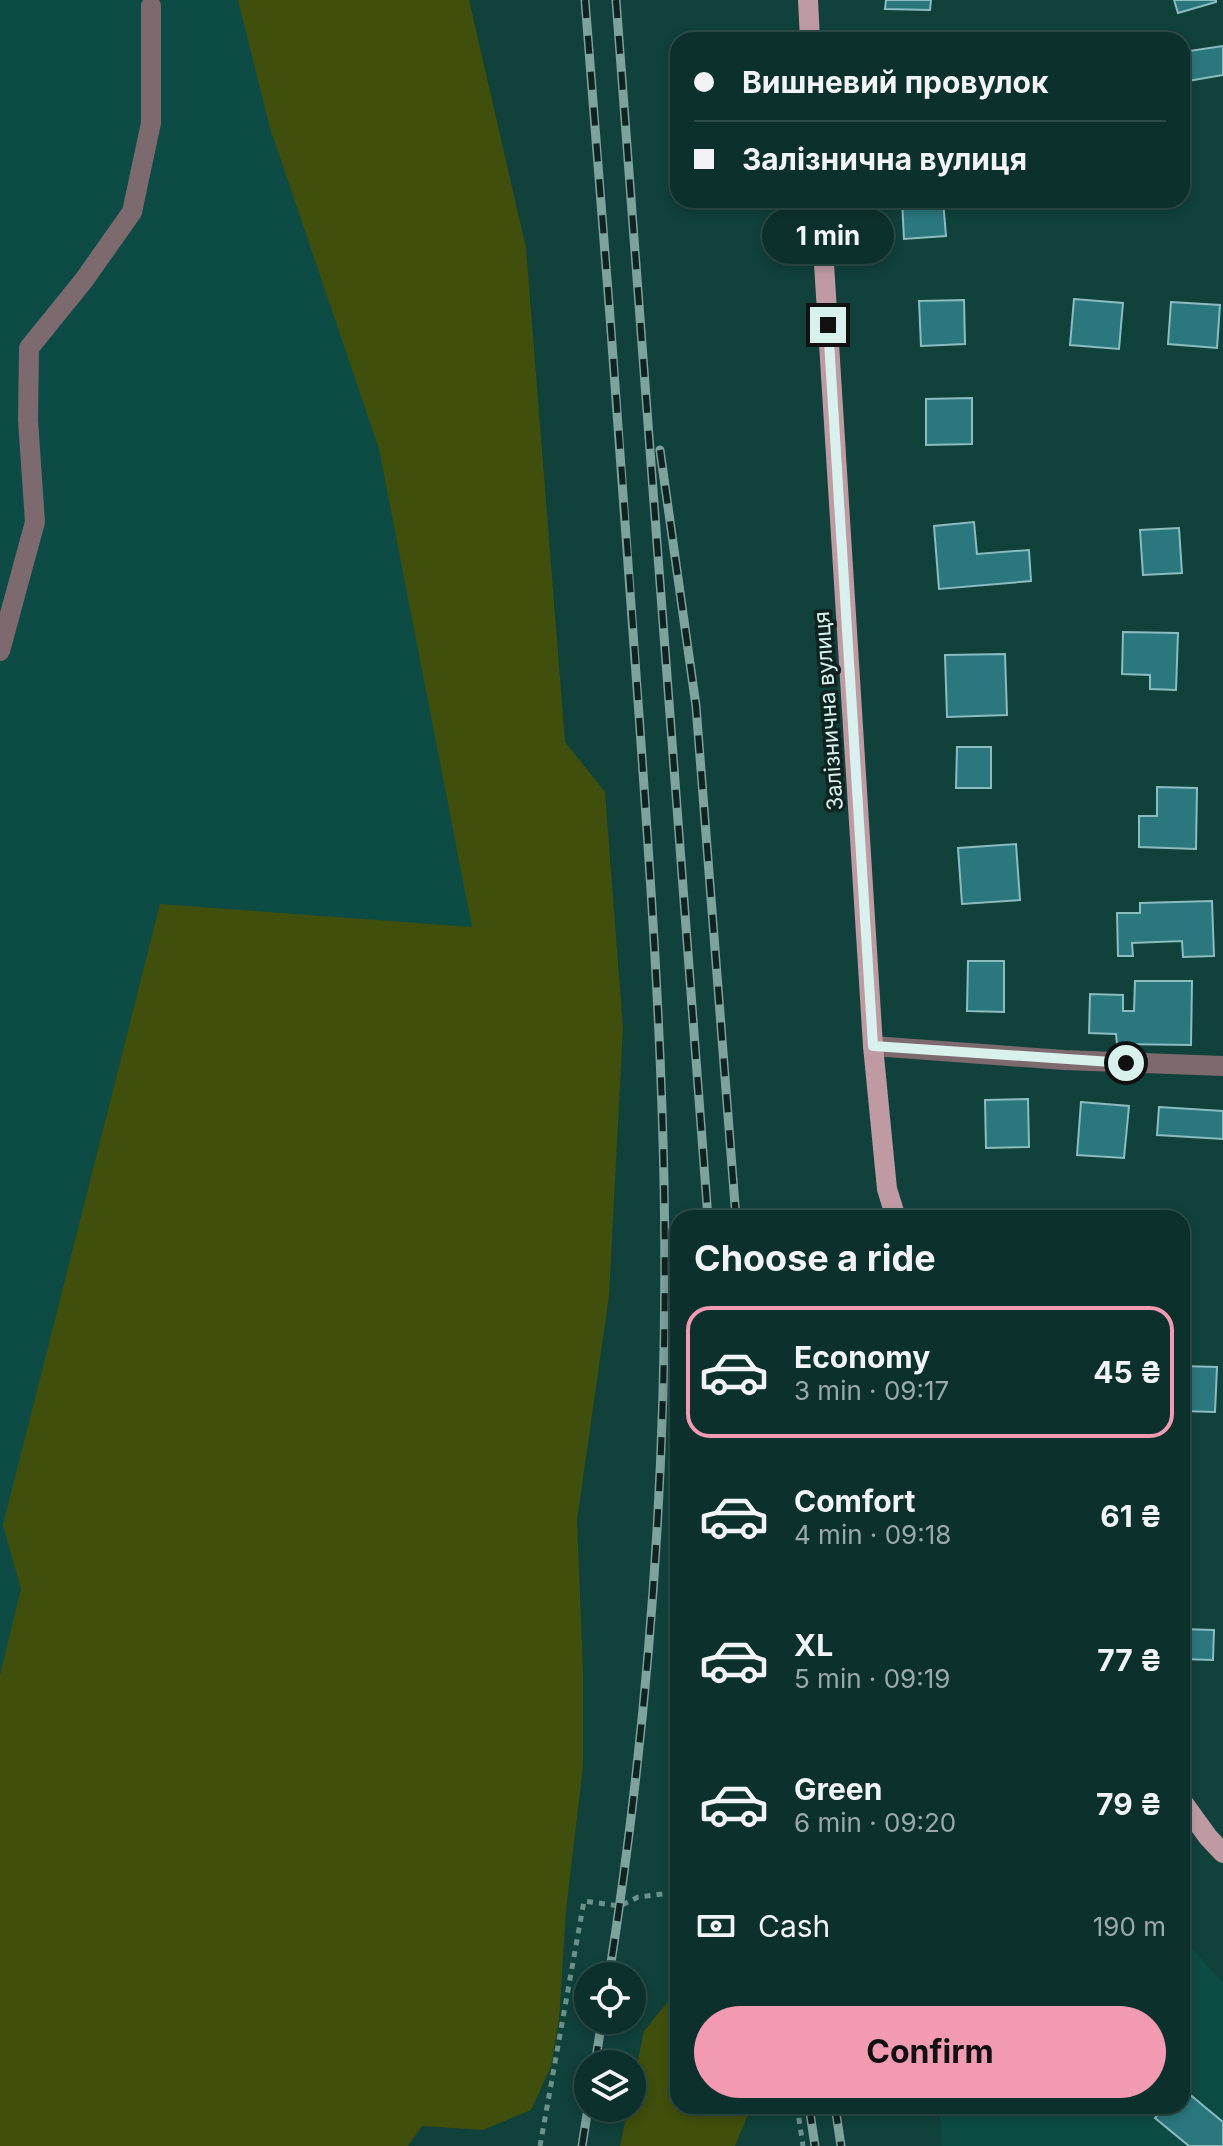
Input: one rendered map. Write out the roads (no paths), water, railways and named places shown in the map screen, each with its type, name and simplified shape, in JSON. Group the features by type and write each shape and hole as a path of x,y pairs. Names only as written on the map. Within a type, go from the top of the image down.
{"main road":[{"path":"808,0 810,32"},
{"name":"Залізнична вулиця","path":"821,208 873,1046 887,1189 894,1210"},
{"path":"1190,1812 1223,1853"}],"street":[{"path":"0,651 35,522 28,420 29,348 84,280 132,212 151,123 151,6"},
{"path":"873,1046 1064,1060 1223,1066"},
{"path":"885,1210 887,1189"}],"railway":[{"path":"585,0 647,831 658,1007 664,1182 663,1381 654,1580 636,1779 611,1962"},
{"path":"616,0 707,1210"},
{"path":"660,450 696,706 735,1210"},
{"path":"597,2050 600,2034"},
{"path":"810,2114 815,2146"},
{"path":"836,2114 841,2146"},
{"path":"582,2146 586,2122"}]}
